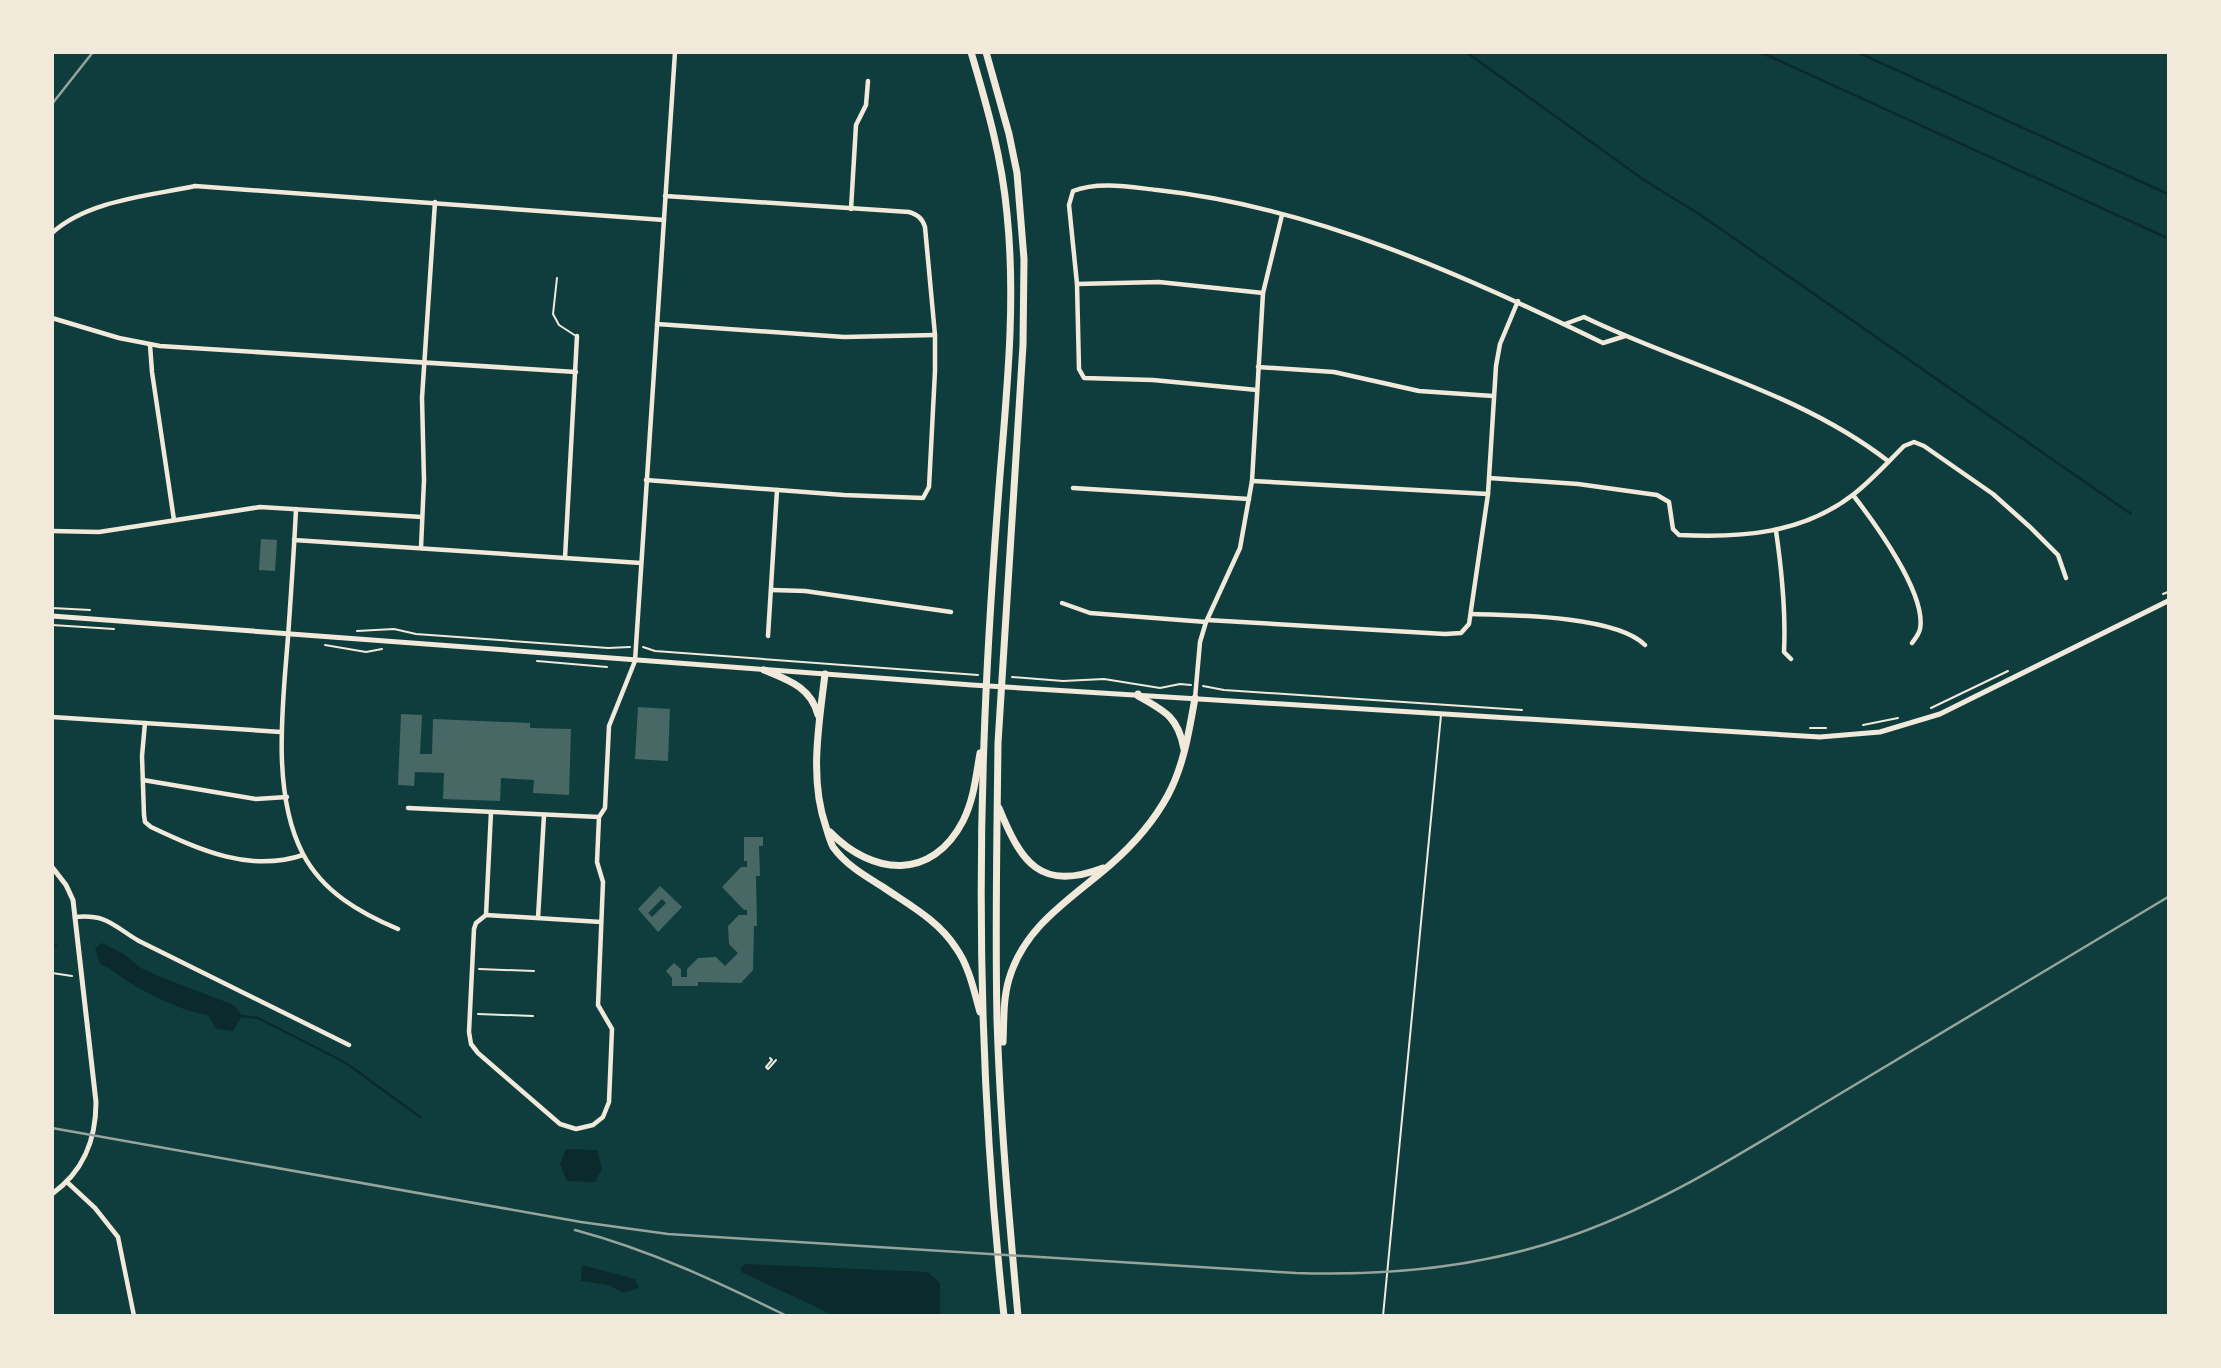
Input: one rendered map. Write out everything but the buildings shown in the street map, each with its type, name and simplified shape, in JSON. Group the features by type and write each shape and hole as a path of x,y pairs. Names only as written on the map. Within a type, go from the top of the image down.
{"highway":[{"path":"971,52 998,149 1010,259 1008,377 994,555 984,743 983,1020 995,1231 1003,1315"},
{"path":"986,52 1006,121 1017,173 1024,259 1022,356 998,743 998,1021 1018,1315"},
{"path":"764,670 796,684 805,691 816,706 820,723"},
{"path":"825,674 817,798 832,845 859,872 925,915 944,931 966,968 983,1020"},
{"path":"1138,694 1172,717 1181,735 1185,753"},
{"path":"1000,1067 1005,999 1018,958 1040,923 1110,865 1130,846 1156,814 1168,795 1185,753 1195,698"},
{"path":"827,828 842,844 872,862 893,866 928,858 942,849 955,835 964,819 972,798 984,743"},
{"path":"998,803 1015,845 1025,858 1041,871 1060,877 1081,876 1110,865"}],"street":[{"path":"600,922 485,915 476,923 474,929 471,1044 560,1124 576,1129 593,1125 603,1117 608,1102 612,1028 598,1005 603,882 597,862 599,817 605,808 611,720 635,661 675,52"},
{"path":"851,209 856,125 866,106 868,81"},
{"path":"52,233 72,219 111,205 142,195 195,186 664,220"},
{"path":"1257,390 1153,380 1084,378 1079,369 1077,284 1069,205 1073,191 1087,186 1131,187 1184,193 1282,215 1410,256 1518,301 1603,343 1610,343 1625,336"},
{"path":"646,480 923,498 929,487 932,445 935,335 925,227 917,214 665,196"},
{"path":"421,548 422,398 435,202"},
{"path":"1195,698 1200,642 1240,548 1249,499 1263,293 1282,215"},
{"path":"1077,284 1159,282 1263,293"},
{"path":"1062,603 1090,613 1461,633 1469,624 1472,614 1488,494 1493,396 1500,344 1518,301"},
{"path":"1564,324 1584,317 1786,401 1867,445 1888,461"},
{"path":"52,318 150,345 576,372"},
{"path":"657,324 844,337 935,335"},
{"path":"565,558 577,336"},
{"path":"150,345 174,520"},
{"path":"1258,367 1334,372 1419,391 1493,396"},
{"path":"1489,478 1578,484 1657,495 1669,502 1674,529 1679,535 1726,537 1776,531 1821,515 1853,495 1904,446 1913,442 1924,446 1993,494 2058,555 2066,578"},
{"path":"1252,481 1488,494"},
{"path":"1073,488 1249,499"},
{"path":"768,636 777,490"},
{"path":"1853,495 1889,542 1914,598 1920,617 1920,630 1912,643"},
{"path":"52,531 99,532 260,507 422,517"},
{"path":"296,509 281,732 287,797 293,826 303,855 326,885 347,904 398,929"},
{"path":"1776,531 1786,619 1784,652 1791,659"},
{"path":"294,540 641,563"},
{"path":"772,590 805,591 951,612"},
{"path":"52,616 972,685 1820,737 1880,732 1940,714 2168,601"},
{"path":"1472,614 1580,622 1612,628 1638,638 1645,645"},
{"path":"52,717 281,732"},
{"path":"145,723 142,756 145,822 214,854 237,861 273,862 303,855"},
{"path":"143,780 256,799 287,797"},
{"path":"408,808 599,817"},
{"path":"485,915 491,812"},
{"path":"538,918 544,815"},
{"path":"52,867 66,885 73,900 95,1088 95,1124 86,1155 68,1182 52,1194"},
{"path":"75,917 92,915 107,920 139,941 349,1045"},
{"path":"68,1182 95,1208 118,1237 134,1315"}],"lane":[{"path":"556,278 553,314 559,326 577,336"},
{"path":"1383,1315 1441,714"}],"path":[{"path":"2157,597 2168,592"},
{"path":"355,631 394,629 416,634 608,648"},
{"path":"655,651 972,675"},
{"path":"1929,709 2009,670"},
{"path":"1017,678 1063,681 1104,679 1160,688 1180,684 1224,690 1521,710"},
{"path":"1858,726 1900,718"},
{"path":"1811,728 1835,728"},
{"path":"472,969 534,971"},
{"path":"52,973 83,977"},
{"path":"470,1014 533,1016"},
{"path":"770,1058 772,1060 766,1067 768,1069 776,1060"}],"water":[{"path":"102,943 124,954 141,968 234,1005 242,1016 233,1031 216,1029 208,1015 166,1002 100,964 95,948"},
{"path":"566,1149 597,1150 602,1169 595,1182 567,1181 560,1164"},
{"path":"746,1264 928,1272 940,1283 940,1315 833,1315 741,1272 741,1267"},
{"path":"582,1265 635,1279 639,1288 623,1293 609,1285 581,1281"}],"waterway":[{"path":"1466,52 1644,180 1699,214 2131,514"},
{"path":"1760,52 2165,237"},
{"path":"1857,52 2168,194"},
{"path":"52,945 56,946"},
{"path":"242,1016 258,1018 346,1063 420,1117"}],"railway":[{"path":"52,104 93,52"},
{"path":"52,1128 581,1222 668,1234 1296,1273 1363,1273 1430,1268 1530,1249 1598,1226 1667,1194 1768,1137 2168,897"},
{"path":"575,1230 657,1257 787,1316"}]}
